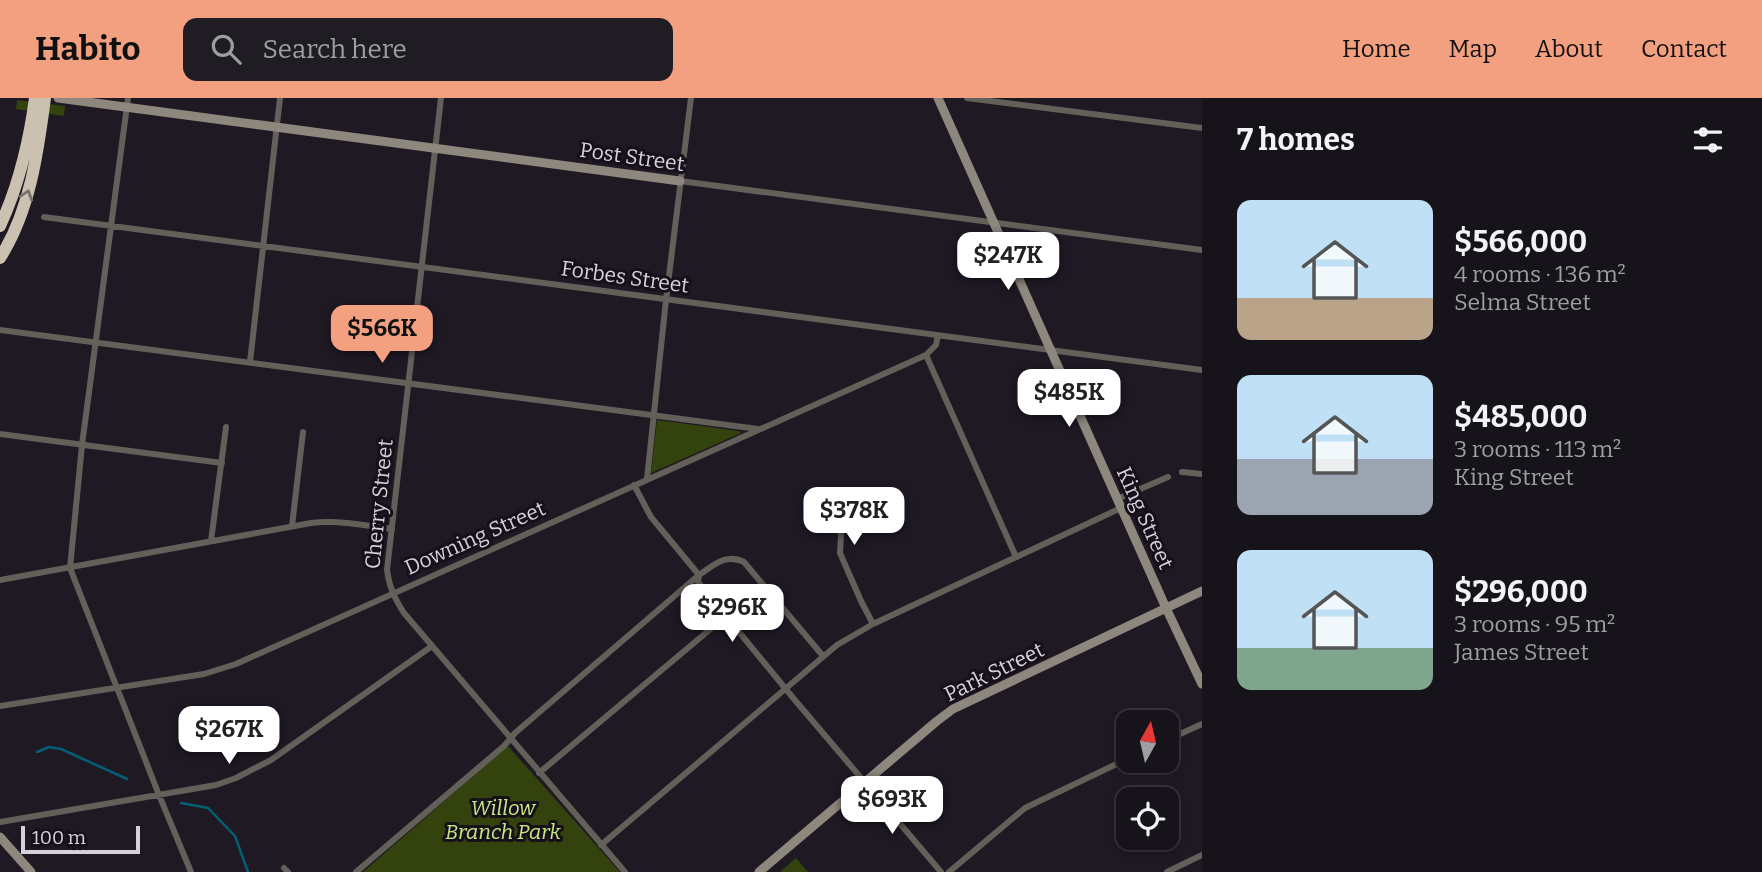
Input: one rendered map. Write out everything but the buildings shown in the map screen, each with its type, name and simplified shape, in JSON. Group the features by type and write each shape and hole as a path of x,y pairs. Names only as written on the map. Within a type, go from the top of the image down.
{"highway":[{"path":"0,258 15,226 31,180 36,127 35,98"},
{"path":"0,226 18,184 45,98"}],"street":[{"name":"Post Street","path":"58,98 127,103 277,128 1202,250"},
{"path":"250,362 280,98"},
{"name":"Cherry Street","path":"441,98 387,570 392,593 404,613 625,872"},
{"path":"647,479 691,98"},
{"name":"King Street","path":"937,98 1202,684"},
{"path":"967,98 1202,128"},
{"path":"1036,107 1037,98"},
{"path":"127,103 82,445 70,568 191,872"},
{"name":"Forbes Street","path":"44,217 1202,370"},
{"path":"0,330 760,429"},
{"path":"938,335 936,345 926,355 1016,556"},
{"name":"Downing Street","path":"0,706 204,674 221,669 926,355"},
{"path":"211,541 226,427"},
{"path":"292,526 303,432"},
{"path":"0,434 222,463"},
{"path":"1182,472 1202,474"},
{"path":"601,845 837,645 873,624 1016,556 1168,478"},
{"path":"635,485 651,517 699,575 698,582 941,872"},
{"path":"815,491 822,495 836,520 841,535 840,553 873,624"},
{"path":"0,580 328,521 392,529"},
{"path":"356,872 699,575 726,559 737,558 744,562 823,656"},
{"name":"Park Street","path":"759,872 953,709 1202,591"},
{"path":"539,774 726,616"},
{"path":"0,822 216,785 271,760 432,646"},
{"path":"1180,734 1202,724"},
{"path":"949,872 1025,808 1116,764"},
{"path":"0,837 31,872"},
{"path":"1167,872 1202,855"}],"green space":[{"path":"17,100 65,106 64,116 16,109"},
{"path":"657,420 739,431 741,433 651,473"},
{"name":"Willow Branch Park","path":"508,746 620,872 363,872"},
{"path":"796,858 808,872 780,872"}],"waterway":[{"path":"37,752 49,747 61,749 127,779"},
{"path":"181,803 208,808 235,836 248,872"}]}
